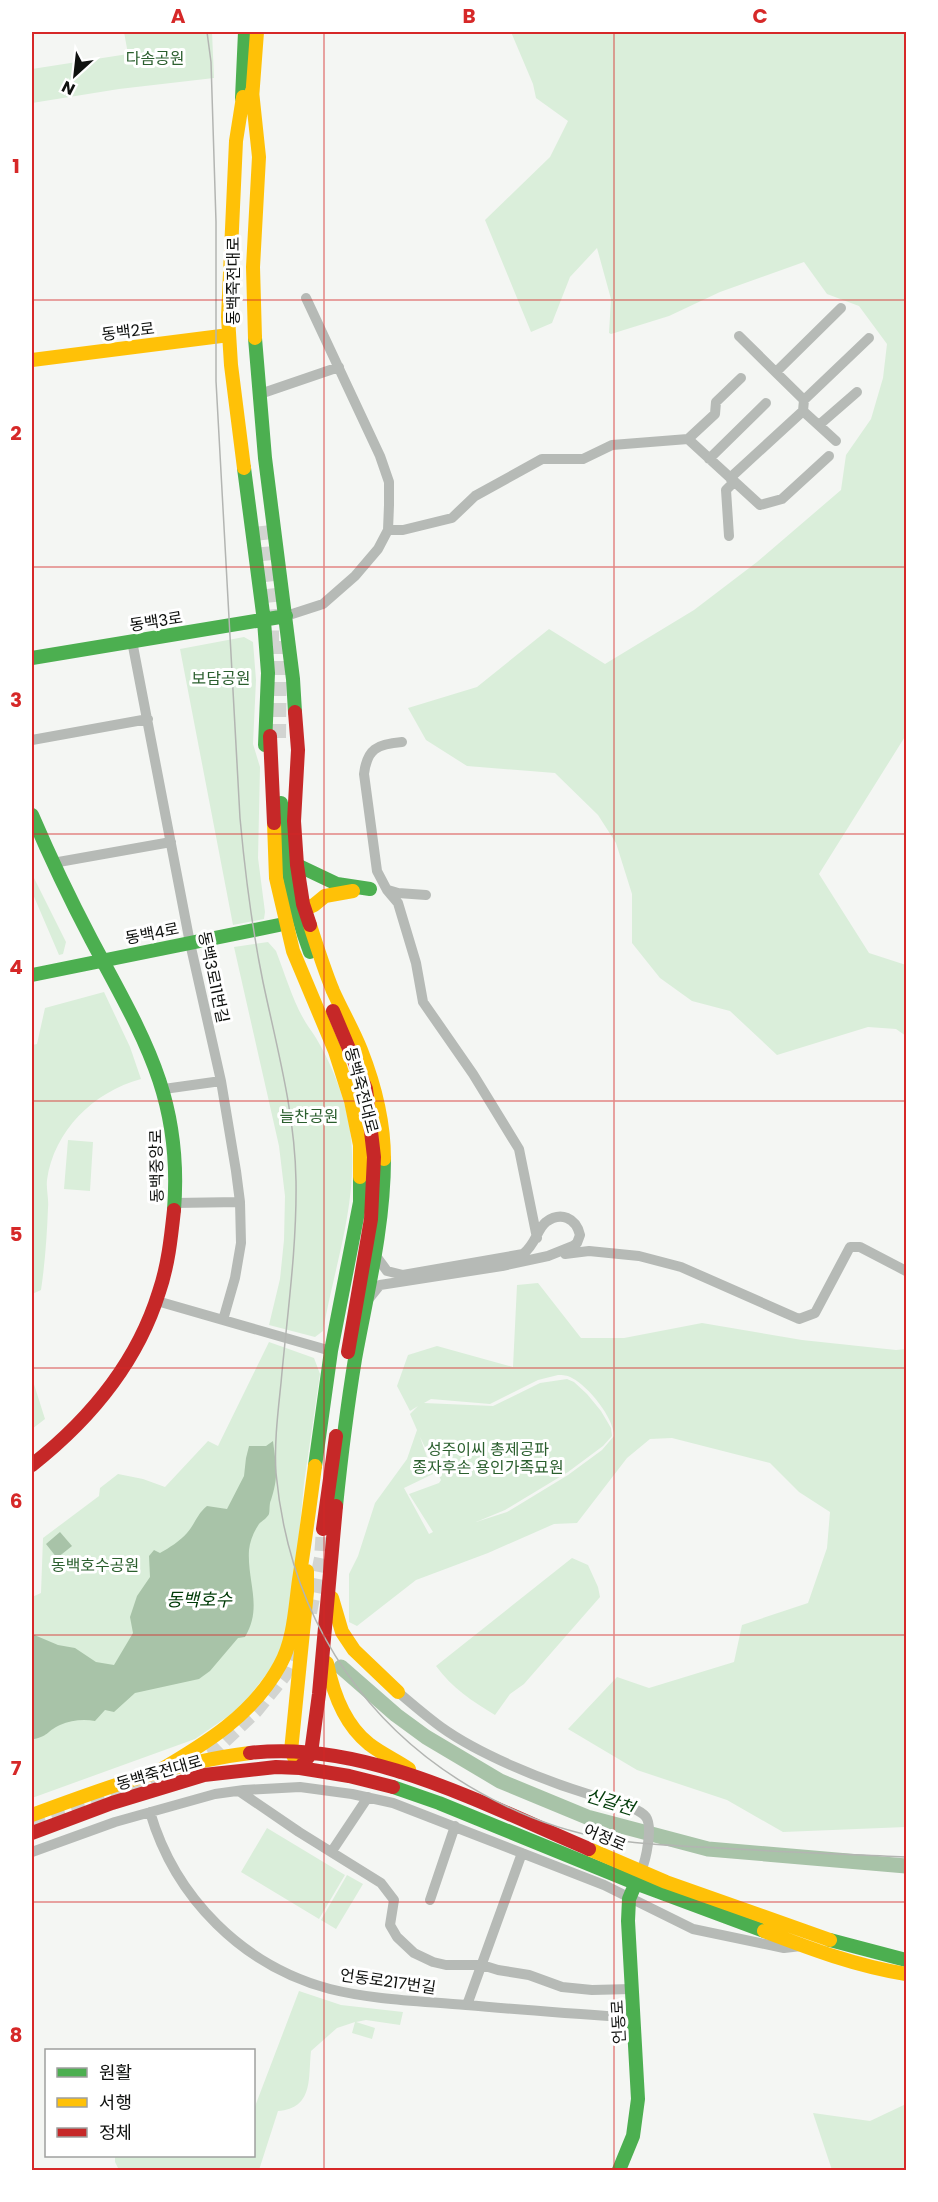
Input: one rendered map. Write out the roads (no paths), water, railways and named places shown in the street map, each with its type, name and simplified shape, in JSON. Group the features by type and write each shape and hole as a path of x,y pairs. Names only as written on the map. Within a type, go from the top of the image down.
{"main road":[{"name":"동백죽전대로","path":"245,32 247,94 237,297 239,361 265,528"},
{"name":"동백죽전대로","path":"247,94 258,32"},
{"path":"247,94 236,141 229,335 264,621 268,673 265,728 267,867 279,925 293,972 335,1051"},
{"path":"247,94 259,157 253,267 254,332 293,679 298,750 294,821 297,865 305,909 320,958 361,1050 372,1084 384,1140 384,1178 376,1256 355,1361 339,1482 319,1694 311,1753 300,1768 291,1751 307,1592 306,1530"},
{"name":"동백2로","path":"32,360 229,335"},
{"path":"257,562 266,576 272,578 278,575 279,566"},
{"name":"동백3로","path":"32,658 286,616"},
{"path":"268,673 275,666 285,665 290,667 293,679"},
{"name":"동백죽전대로","path":"306,1530 331,1351 360,1202 360,1145 351,1101 335,1051 293,951 276,878 275,737 288,870 298,922 366,1089 374,1157 371,1214 360,1272 323,1529"},
{"name":"동백중앙로","path":"32,815 53,863 137,1026 164,1089 173,1131 174,1203 170,1237 157,1301 129,1360 107,1392 62,1441 32,1465"},
{"path":"297,865 337,884 370,889"},
{"path":"305,909 333,893 370,889"},
{"name":"동백4로","path":"32,975 279,925"},
{"path":"355,1062 372,1084"},
{"path":"371,1214 384,1178"},
{"path":"157,1772 227,1729 259,1695 282,1662 292,1633 306,1530"},
{"path":"330,1592 342,1632 354,1650 398,1692"},
{"path":"324,1648 329,1675 347,1717 367,1742 428,1781"},
{"path":"299,1663 305,1694 309,1699 314,1700 319,1694"},
{"name":"동백죽전대로","path":"32,1808 157,1772 233,1754 291,1751"},
{"name":"어정로","path":"291,1751 351,1758 391,1768 428,1781 638,1877 801,1946 875,1969 906,1974"},
{"name":"동백죽전대로","path":"32,1833 112,1803 204,1775 276,1767 300,1768"},
{"name":"어정로","path":"300,1768 386,1784 638,1877 825,1939 906,1960"},
{"name":"동백죽전대로","path":"32,1815 120,1782"},
{"name":"언동로","path":"619,2170 632,2142 638,2099 628,1921 629,1899 638,1877"}],"street":[{"path":"286,616 323,604 355,576 378,549 388,530 389,482 380,456 306,298"},
{"path":"776,372 840,308"},
{"path":"739,336 776,372 819,425 836,441"},
{"path":"729,536 726,490 732,480 869,338"},
{"path":"260,394 339,367"},
{"path":"388,530 411,529 452,518 475,496 542,459 583,459 612,445 688,439 714,414 716,402 741,378"},
{"path":"819,425 856,392"},
{"path":"709,459 766,403"},
{"path":"688,439 760,505 782,499 829,456"},
{"name":"동백3로11번길","path":"132,641 190,943 221,1081 240,1202 239,1259 223,1320"},
{"path":"32,740 148,719"},
{"path":"402,742 388,743 370,753 364,774 377,872 387,890 398,903 416,963 423,1002 473,1074 519,1149 537,1238"},
{"path":"53,863 171,842"},
{"path":"370,889 426,895"},
{"path":"164,1089 221,1081"},
{"path":"174,1203 240,1202"},
{"path":"531,1207 549,1221"},
{"path":"376,1256 387,1271 404,1275 515,1256 529,1249 542,1226 549,1221 559,1217 570,1218 579,1231 580,1239 577,1243 548,1256"},
{"path":"577,1243 589,1251"},
{"path":"368,1300 380,1285 589,1251 639,1256 681,1267 799,1319 815,1313 850,1247 860,1247 906,1271"},
{"path":"157,1301 331,1351"},
{"path":"398,1692 442,1728 490,1754 573,1789 638,1810 647,1818 649,1825 647,1856 638,1877"},
{"path":"32,1852 115,1822 215,1794 300,1788 368,1797 393,1803 604,1885 693,1929 784,1948 801,1946"},
{"path":"239,1791 381,1883 394,1900 390,1925 397,1937 414,1953 446,1965 482,1965 529,1975 562,1987 592,1990 632,1989"},
{"path":"332,1851 368,1797"},
{"name":"언동로217번길","path":"150,1812 164,1850 177,1876 193,1899 226,1933 261,1959 301,1979 347,1992 467,2005 634,2018"},
{"path":"430,1900 455,1826"},
{"path":"467,2005 522,1853"}],"water":[{"name":"동백호수","path":"273,1441 276,1477 269,1514 255,1530 249,1550 254,1605 250,1626 245,1637 238,1638 210,1671 199,1679 135,1693 114,1712 105,1710 95,1721 69,1722 34,1739 32,1634 58,1645 75,1648 96,1662 114,1665 133,1633 130,1617 137,1596 150,1577 149,1556 154,1550 160,1553 181,1539 207,1506 227,1509 244,1476 249,1446 266,1446"},
{"path":"60,1532 72,1546 57,1558 46,1544"}],"waterway":[{"name":"신갈천","path":"341,1667 396,1715 426,1737 500,1781 587,1817 708,1849 906,1866"}],"tunnel":[{"path":"262,526 272,620 272,652"},
{"path":"279,738 280,641"},
{"path":"310,1613 321,1558 323,1529"},
{"path":"189,1762 216,1749 256,1711 284,1676 301,1639"},
{"path":"32,1824 156,1778"}],"tram line":[{"path":"207,32 211,62 216,222 216,381 240,818 255,941 284,1081 295,1156 295,1231 276,1439 276,1473 284,1528 299,1579 319,1627 346,1672 378,1712 416,1748 459,1780 508,1807 582,1834 635,1843 906,1857"}],"park label":[{"name":"다솜공원","path":"155,58"},
{"name":"보담공원","path":"221,678"},
{"name":"늘찬공원","path":"309,1116"},
{"name":"성주이씨 총제공파 종자후손 용인가족묘원","path":"488,1458"},
{"name":"동백호수공원","path":"95,1565"}]}
